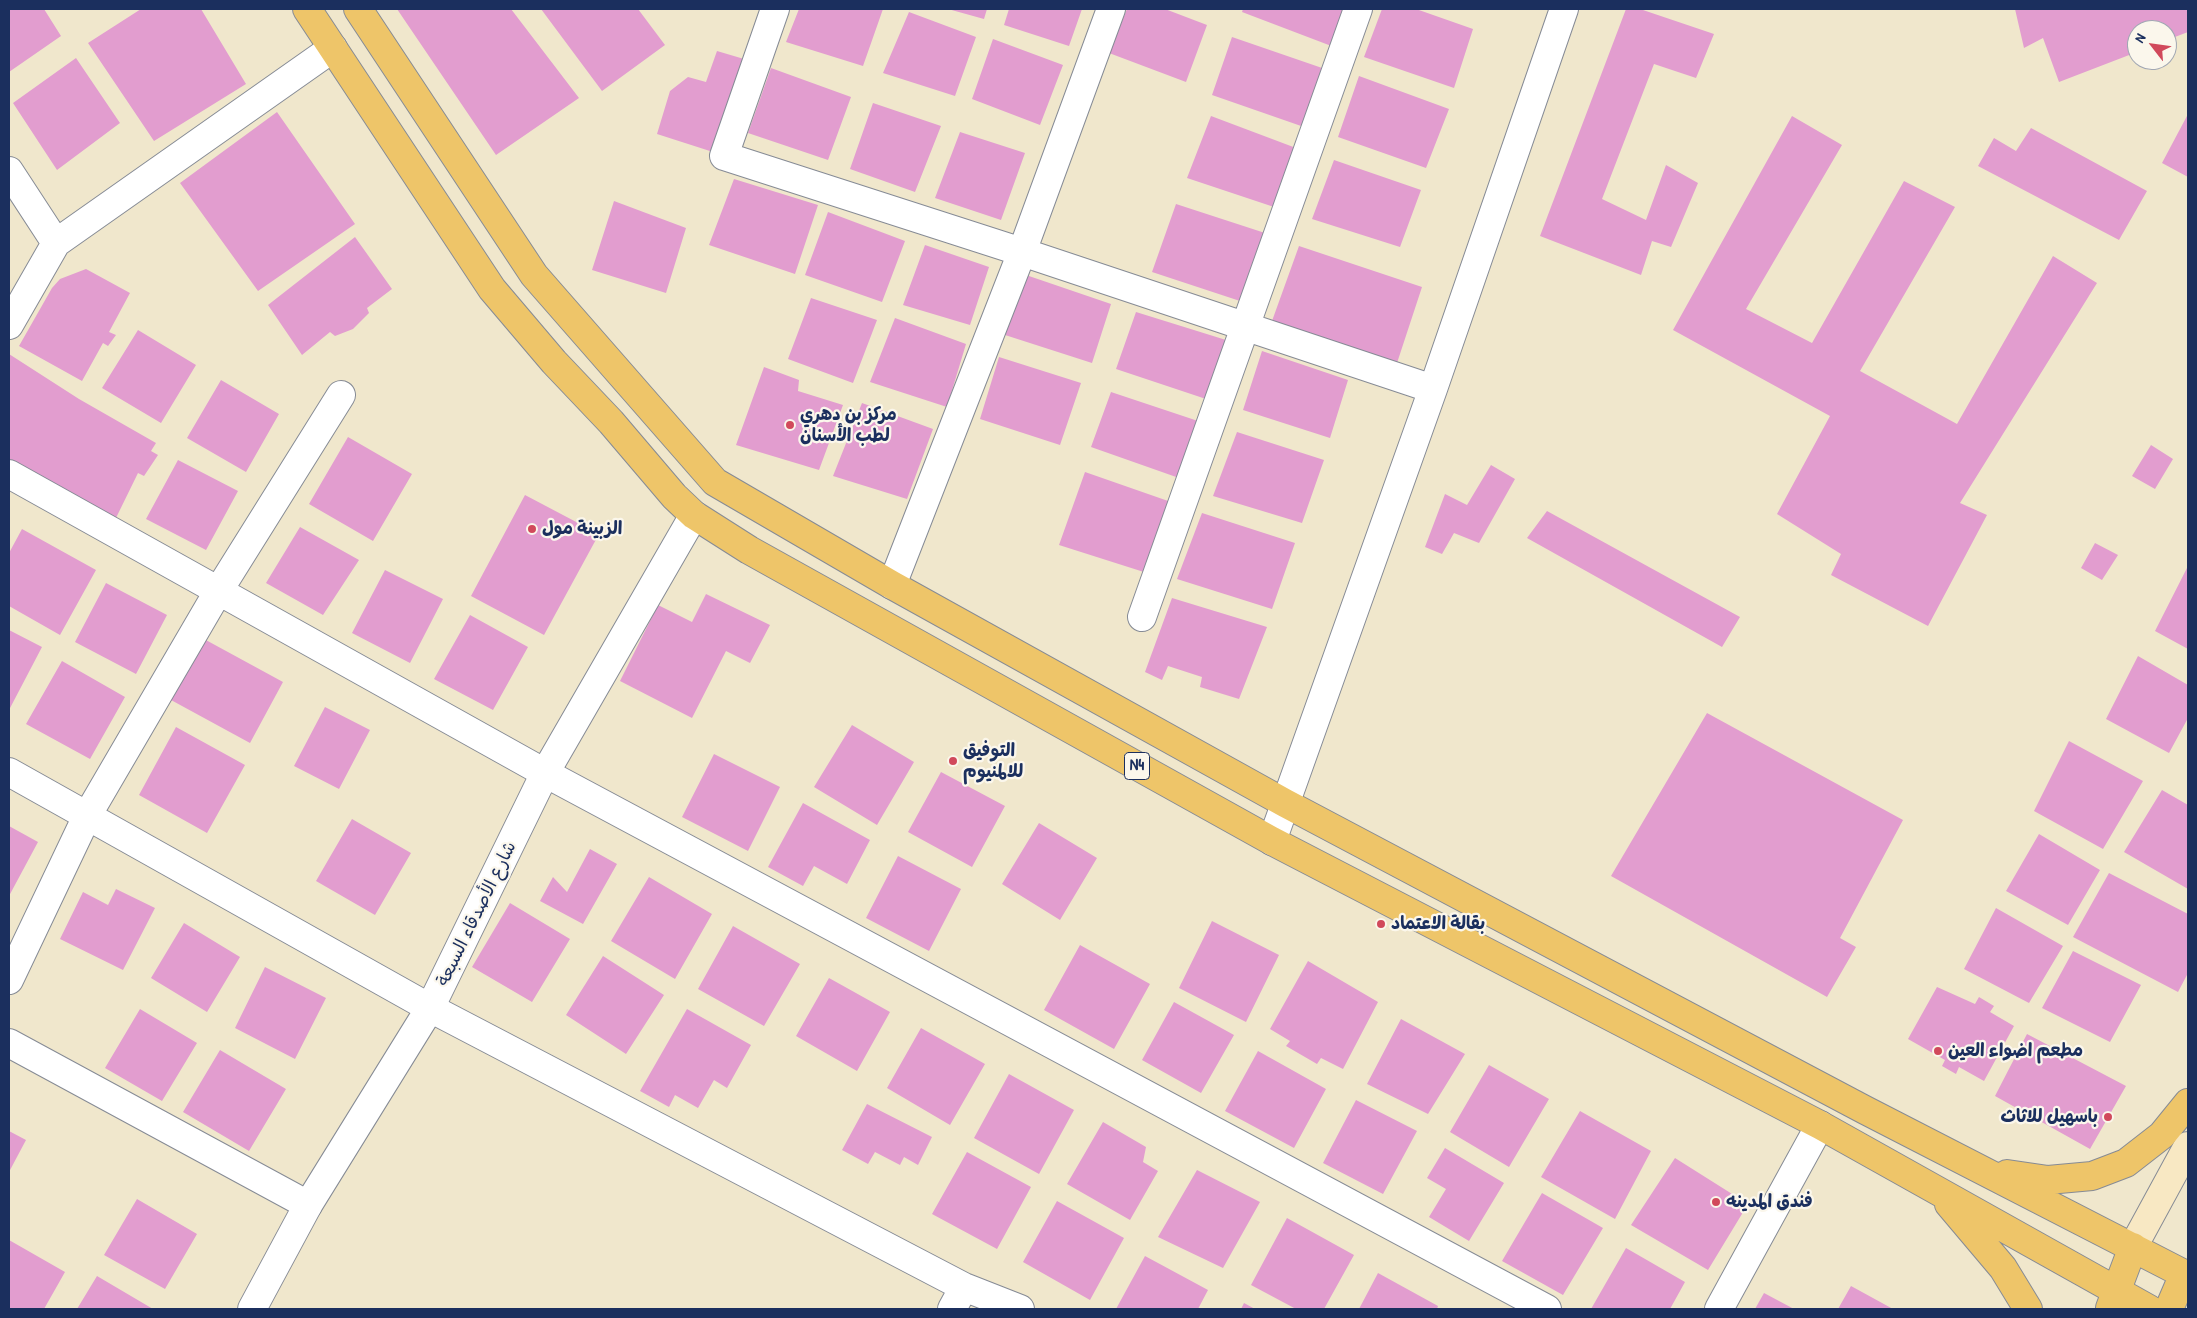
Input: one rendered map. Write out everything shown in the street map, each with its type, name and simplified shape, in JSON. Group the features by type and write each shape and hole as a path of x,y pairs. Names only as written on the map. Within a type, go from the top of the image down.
{"highway":[{"name":"N4","path":"307,9 492,289 560,369 610,422 674,496 694,514 749,550 1272,841 1820,1125 1937,1189 2112,1300 2150,1309"},
{"name":"N4","path":"358,9 534,275 715,482 892,585 1285,803 1856,1105 2134,1247 2186,1269 2169,1309"},
{"path":"1981,1169 2048,1180 2092,1176 2126,1163 2162,1135 2188,1103"},
{"path":"1937,1189 2003,1268 2028,1309"},
{"path":"2112,1300 2134,1247"}],"main road":[{"path":"2134,1247 2188,1146"}],"street":[{"path":"776,9 724,156 1022,252 1433,389"},
{"path":"892,585 1022,252 1111,9"},
{"path":"1142,617 1358,9"},
{"path":"1272,841 1433,389 1564,9"},
{"path":"9,325 56,243 333,48"},
{"path":"9,171 56,243"},
{"path":"9,980 87,816 219,590 341,395"},
{"path":"9,474 546,773 1547,1309"},
{"name":"شارع الأصدقاء السبعة","path":"252,1309 308,1204 430,1008 546,773 694,514"},
{"path":"9,772 430,1008 958,1298 1020,1309"},
{"path":"9,1043 308,1204"},
{"path":"1719,1309 1820,1125"}],"building":[{"path":"9,9 44,9 61,36 9,72"},
{"path":"141,9 201,9 246,84 154,141 88,43"},
{"path":"397,9 511,9 579,98 496,155"},
{"path":"541,9 638,9 665,45 602,91"},
{"path":"799,9 883,9 863,66 786,42"},
{"path":"948,9 987,9 984,19"},
{"path":"1009,9 1082,9 1069,46 1004,25"},
{"path":"1127,9 1165,9 1207,25 1186,82 1109,53"},
{"path":"1243,9 1348,9 1334,47 1242,12"},
{"path":"1382,9 1416,9 1473,29 1454,88 1364,57"},
{"path":"1626,9 1640,9 1714,34 1696,78 1654,64 1602,199 1646,220 1666,165 1698,183 1671,247 1652,241 1641,275 1540,236"},
{"path":"2015,9 2188,9 2188,32 2177,36 2177,20 2127,20 2127,56 2059,82 2043,38 2024,48"},
{"path":"909,12 976,37 955,96 883,73"},
{"path":"1232,37 1325,69 1304,127 1212,95"},
{"path":"993,39 1063,65 1040,125 972,99"},
{"path":"717,51 744,59 713,152 657,134 670,91 688,77 706,82"},
{"path":"76,58 120,123 57,170 13,103"},
{"path":"771,68 851,97 828,160 748,133"},
{"path":"1359,76 1449,109 1426,168 1338,137"},
{"path":"873,103 941,126 915,192 850,169"},
{"path":"277,112 355,224 258,291 180,183"},
{"path":"2188,114 2188,177 2162,163"},
{"path":"1211,116 1296,148 1274,207 1187,178"},
{"path":"1792,116 1842,145 1746,309 1812,343 1904,181 1955,207 1860,371 1957,424 2053,256 2097,283 1960,503 1987,515 1928,626 1831,575 1841,554 1777,514 1830,416 1673,330"},
{"path":"2031,128 2147,191 2119,240 1978,166 1994,138 2016,151"},
{"path":"960,132 1025,153 1001,220 935,198"},
{"path":"1334,160 1421,190 1400,247 1312,219"},
{"path":"734,179 818,205 795,274 709,245"},
{"path":"614,201 686,228 666,293 592,270"},
{"path":"1176,204 1265,233 1240,301 1152,272"},
{"path":"828,212 905,241 882,302 805,275"},
{"path":"355,237 392,289 367,308 369,313 353,329 335,336 330,332 302,355 268,305"},
{"path":"925,245 989,267 970,325 903,305"},
{"path":"1299,246 1422,287 1397,363 1272,321"},
{"path":"86,269 130,293 109,332 116,335 108,346 103,343 82,381 19,346 52,288 60,279"},
{"path":"1026,275 1111,304 1092,363 1005,335"},
{"path":"811,298 877,320 853,383 788,359"},
{"path":"1136,312 1226,340 1206,399 1116,369"},
{"path":"895,318 966,344 947,407 870,382"},
{"path":"138,330 196,365 161,423 102,388"},
{"path":"1262,351 1348,380 1330,438 1243,410"},
{"path":"9,354 79,399 156,443 151,451 158,455 144,476 138,473 114,522 17,467 16,461 9,464"},
{"path":"999,357 1081,383 1060,445 980,419"},
{"name":"مركز بن دهري لطب الأسنان","path":"764,367 799,380 798,391 843,405 819,470 736,445"},
{"path":"221,380 279,414 246,472 187,438"},
{"path":"1111,392 1198,421 1179,478 1091,447"},
{"path":"862,403 933,429 907,499 833,476"},
{"path":"1237,432 1324,460 1302,523 1213,496"},
{"path":"348,437 412,474 373,541 309,504"},
{"path":"2151,445 2173,459 2155,489 2132,476"},
{"path":"178,460 238,491 206,550 146,519"},
{"path":"1491,465 1515,479 1479,543 1454,533 1442,554 1425,547 1445,494 1467,505"},
{"path":"1085,472 1171,502 1147,573 1059,545"},
{"path":"525,495 599,534 544,635 471,596"},
{"path":"1547,511 1740,617 1722,647 1527,538"},
{"path":"1202,513 1295,543 1272,609 1177,579"},
{"path":"300,527 359,560 323,615 266,583"},
{"path":"22,529 96,570 60,635 9,606 9,553"},
{"path":"2095,543 2118,555 2102,580 2081,568"},
{"path":"2188,566 2188,649 2155,631"},
{"path":"385,570 443,599 410,663 352,633"},
{"path":"106,583 167,615 136,674 75,642"},
{"path":"706,594 770,625 750,663 726,651 692,718 620,681 658,605 692,622"},
{"path":"1172,598 1267,627 1239,699 1200,687 1202,677 1168,666 1162,680 1145,672"},
{"path":"470,615 528,647 493,710 434,679"},
{"path":"9,630 42,647 9,710"},
{"path":"204,639 283,682 250,743 171,700"},
{"path":"2138,656 2188,685 2188,718 2169,753 2106,719"},
{"path":"62,661 125,697 90,759 26,724"},
{"path":"325,707 370,730 339,789 294,766"},
{"path":"1707,713 1903,820 1840,938 1856,947 1827,997 1611,876"},
{"path":"852,725 914,762 877,825 814,787"},
{"path":"176,727 245,765 207,833 139,795"},
{"path":"2069,741 2143,781 2103,849 2034,811"},
{"path":"714,754 780,787 748,851 682,817"},
{"path":"941,772 1005,806 972,867 908,832"},
{"path":"2162,790 2188,805 2188,889 2124,852"},
{"path":"803,803 870,840 847,884 814,866 803,886 768,867"},
{"path":"352,819 411,853 375,915 316,881"},
{"path":"1039,823 1097,858 1060,920 1002,884"},
{"path":"9,826 38,842 9,896"},
{"path":"2039,834 2100,870 2068,925 2006,891"},
{"path":"590,849 617,864 583,924 540,901 553,877 567,892"},
{"path":"898,856 961,889 929,951 866,918"},
{"path":"2109,873 2188,914 2188,973 2178,992 2073,937"},
{"path":"649,877 712,914 675,979 611,941"},
{"path":"116,889 155,908 123,970 60,939 83,892 108,905"},
{"path":"510,903 570,939 532,1002 472,967"},
{"path":"1996,908 2063,946 2029,1003 1964,969"},
{"path":"1212,921 1279,955 1246,1022 1179,988"},
{"path":"184,923 240,957 207,1012 151,978"},
{"path":"733,926 800,964 764,1026 698,989"},
{"path":"1080,945 1150,984 1114,1049 1044,1010"},
{"path":"2073,951 2141,985 2110,1042 2042,1008"},
{"path":"603,956 664,995 626,1054 566,1015"},
{"path":"1308,961 1378,1002 1343,1069 1321,1058 1317,1064 1286,1046 1290,1041 1270,1029"},
{"path":"265,967 326,998 295,1059 235,1028"},
{"path":"829,978 890,1012 857,1071 796,1036"},
{"path":"1937,987 1975,1004 1979,997 1994,1006 1990,1012 2014,1026 1984,1081 1959,1067 1956,1074 1942,1066 1945,1060 1908,1039"},
{"path":"1174,1002 1234,1035 1201,1093 1142,1060"},
{"path":"140,1009 197,1043 162,1101 105,1068"},
{"path":"687,1009 751,1045 727,1088 714,1080 698,1108 675,1095 669,1107 640,1091"},
{"path":"1401,1019 1465,1054 1428,1114 1367,1084"},
{"path":"921,1028 985,1064 950,1125 887,1088"},
{"path":"2027,1034 2126,1086 2090,1149 1995,1096"},
{"path":"220,1050 286,1089 249,1151 183,1112"},
{"path":"1258,1051 1326,1089 1294,1148 1225,1111"},
{"path":"1489,1065 1549,1099 1509,1167 1450,1132"},
{"path":"1009,1074 1074,1110 1039,1174 974,1138"},
{"path":"1356,1100 1417,1131 1383,1194 1323,1163"},
{"path":"867,1104 932,1137 918,1165 904,1157 900,1165 875,1152 868,1164 842,1150"},
{"path":"1580,1111 1651,1151 1615,1219 1541,1177"},
{"path":"1103,1122 1146,1147 1143,1162 1158,1171 1130,1220 1067,1184"},
{"path":"9,1131 26,1140 9,1172"},
{"path":"1445,1148 1504,1183 1469,1241 1429,1217 1446,1189 1427,1178"},
{"path":"967,1152 1031,1187 997,1249 932,1214"},
{"path":"1675,1158 1748,1204 1708,1270 1631,1225"},
{"path":"1197,1170 1260,1202 1223,1268 1158,1237"},
{"path":"1542,1193 1603,1228 1563,1295 1502,1261"},
{"path":"137,1199 197,1234 165,1289 104,1255"},
{"path":"1057,1201 1124,1238 1090,1300 1023,1262"},
{"path":"1287,1218 1354,1255 1324,1309 1296,1309 1251,1285"},
{"path":"9,1240 65,1272 44,1309 9,1309"},
{"path":"1626,1248 1685,1282 1670,1309 1591,1309"},
{"path":"1145,1256 1208,1290 1198,1309 1116,1309"},
{"path":"1378,1273 1438,1306 1437,1309 1359,1309"},
{"path":"97,1276 153,1309 77,1309"},
{"path":"1851,1286 1893,1309 1838,1309"},
{"path":"1764,1293 1794,1309 1755,1309"},
{"path":"1244,1303 1255,1309 1241,1309"}],"place":[{"name":"مركز بن دهري لطب الأسنان","path":"790,425"},
{"name":"الزبينة مول","path":"532,529"},
{"name":"التوفيق للالمنيوم","path":"953,761"},
{"name":"بقالة الاعتماد","path":"1381,924"},
{"name":"مطعم اضواء العين","path":"1938,1051"},
{"name":"باسهيل للاثاث","path":"2108,1117"},
{"name":"فندق المدينه","path":"1716,1202"}]}
